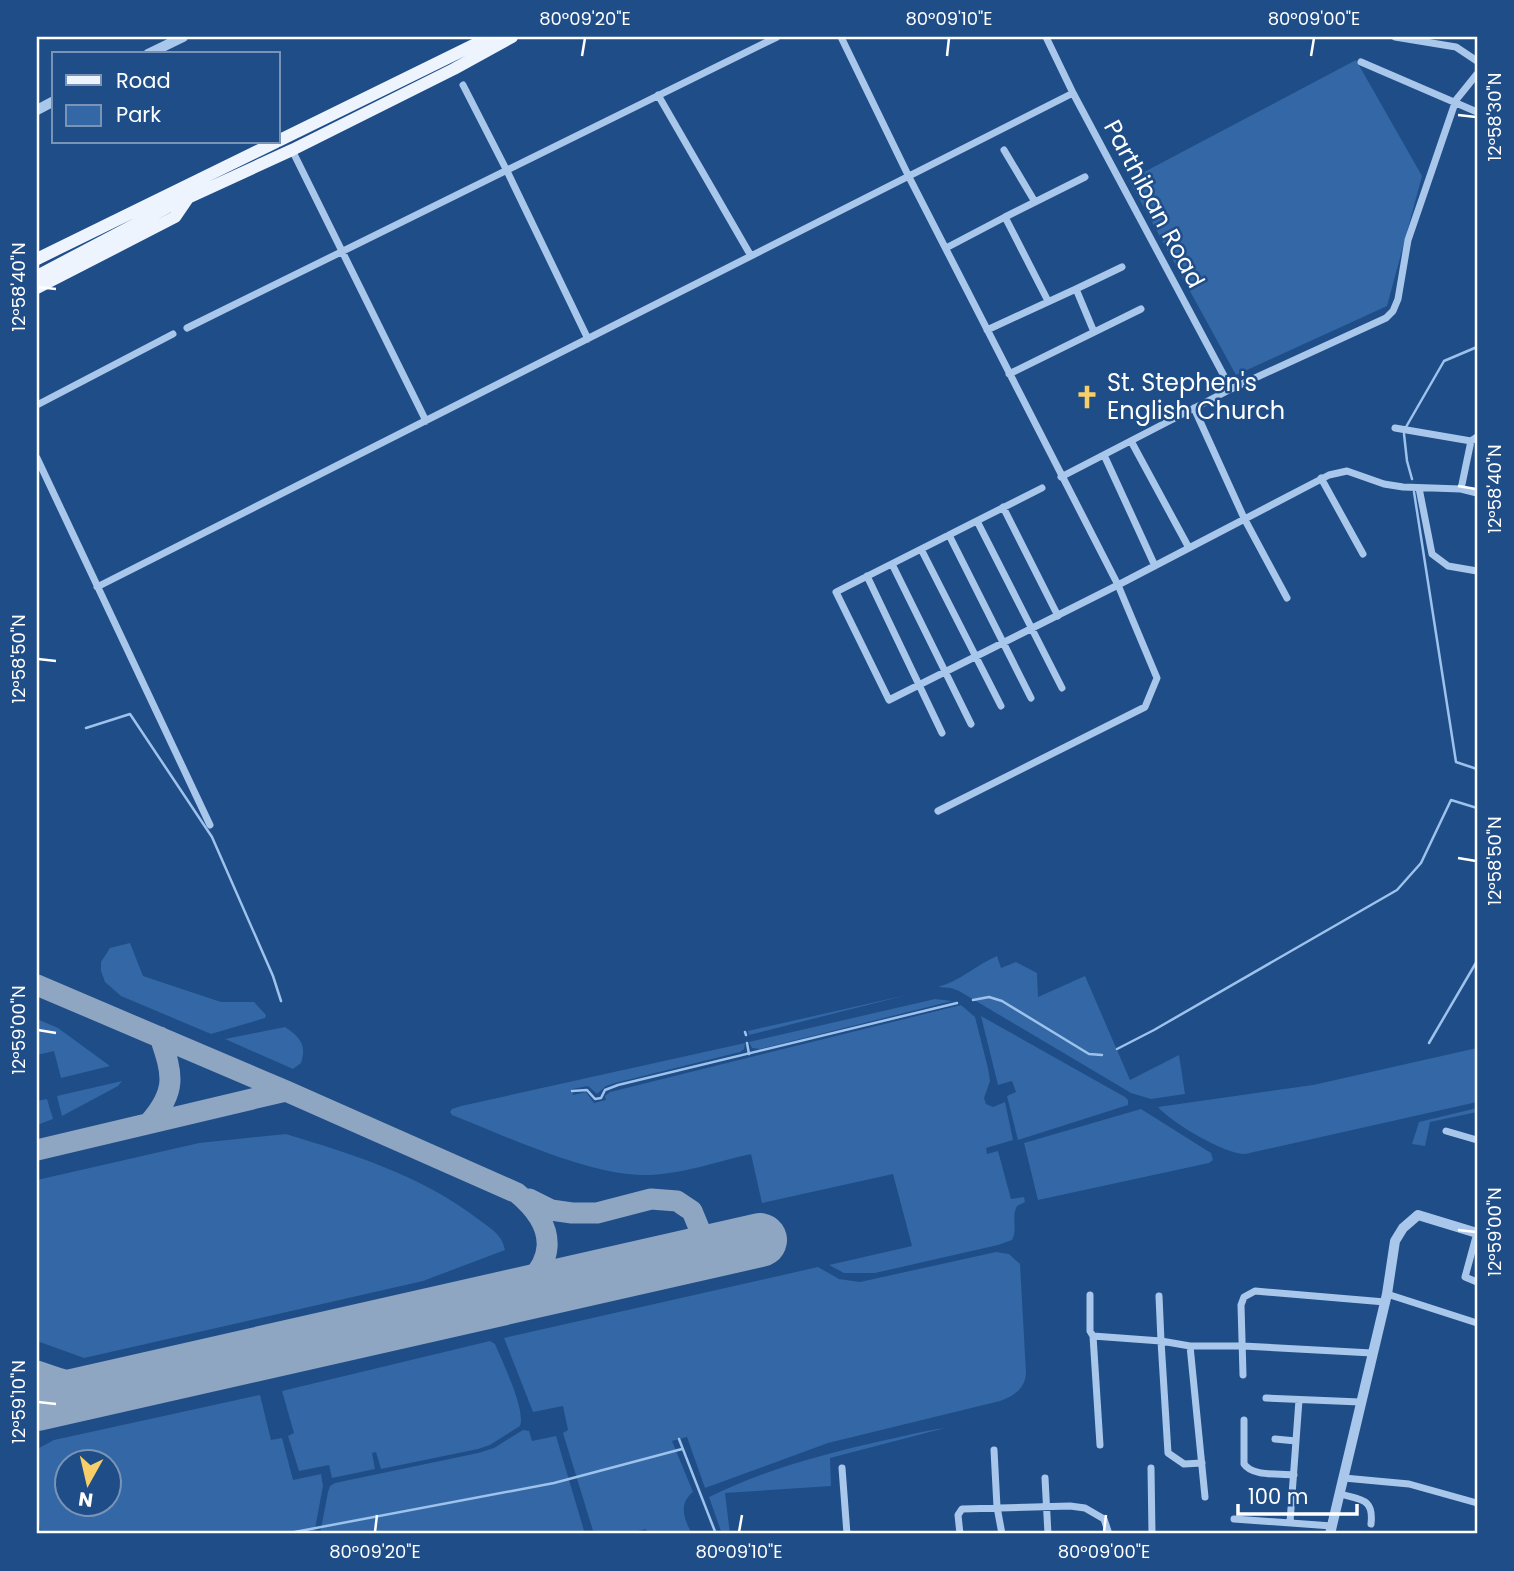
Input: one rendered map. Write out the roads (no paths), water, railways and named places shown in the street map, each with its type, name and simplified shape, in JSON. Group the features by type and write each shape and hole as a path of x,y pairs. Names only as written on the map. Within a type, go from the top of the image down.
{"main road":[{"path":"280,140 490,37"},
{"path":"37,276 170,206 292,150 512,37"},
{"path":"37,259 271,144"},
{"path":"37,288 175,217 188,197"}],"street":[{"path":"152,52 183,37"},
{"path":"187,328 344,253 777,37"},
{"path":"841,37 909,177 1118,585 1157,678 1144,707 938,811"},
{"name":"Parthiban Road","path":"1045,37 1231,389"},
{"path":"1395,37 1456,47 1477,61"},
{"path":"1454,37 1456,47"},
{"path":"1361,62 1477,111"},
{"path":"1062,477 1231,389 1378,323 1393,311 1398,299 1408,240 1456,100 1477,74"},
{"path":"463,85 588,339"},
{"path":"97,587 1073,93"},
{"path":"658,95 751,256"},
{"path":"292,150 426,421"},
{"path":"1004,150 1035,202"},
{"path":"946,248 1085,177"},
{"path":"1005,217 1048,301"},
{"path":"987,330 1122,267"},
{"path":"1076,289 1094,332"},
{"path":"1010,374 1141,309"},
{"path":"37,405 173,334"},
{"path":"1195,408 1244,518 1287,598"},
{"path":"1395,428 1474,439 1461,489"},
{"path":"1131,441 1189,548"},
{"path":"1104,455 1155,566"},
{"path":"37,458 210,825"},
{"path":"1042,488 836,592 889,700 1155,566 1321,478 1347,471 1384,484 1461,489 1477,493"},
{"path":"1321,478 1363,554"},
{"path":"1419,488 1432,554 1448,566 1477,571"},
{"path":"1003,507 1058,615"},
{"path":"976,521 1062,688"},
{"path":"949,535 1031,698"},
{"path":"921,550 1001,706"},
{"path":"892,564 971,724"},
{"path":"867,576 942,733"},
{"path":"1446,1131 1477,1140"},
{"path":"1234,1518 1290,1522 1331,1530 1386,1298 1395,1241 1403,1228 1418,1215 1477,1233 1465,1277 1477,1282"},
{"path":"1243,1375 1241,1305 1244,1297 1255,1291 1386,1298 1477,1323"},
{"path":"1090,1295 1090,1331 1093,1336 1100,1445"},
{"path":"1159,1296 1168,1453 1184,1464 1202,1463"},
{"path":"1093,1336 1190,1346 1372,1353"},
{"path":"1190,1346 1205,1497"},
{"path":"1266,1398 1360,1402"},
{"path":"1290,1522 1299,1400"},
{"path":"1244,1420 1246,1468 1294,1475"},
{"path":"1275,1439 1296,1441"},
{"path":"994,1450 1002,1534"},
{"path":"842,1468 847,1534"},
{"path":"1151,1468 1152,1534"},
{"path":"1045,1478 1048,1534"},
{"path":"1344,1478 1409,1484 1477,1503"},
{"path":"1340,1494 1366,1502 1373,1511 1371,1524"},
{"path":"960,1534 958,1516 962,1509 1046,1506 1085,1508 1104,1519 1109,1534"}],"waterway":[{"path":"1406,427 1444,361 1477,347"},
{"path":"1404,434 1412,479"},
{"path":"1414,492 1456,762 1477,769"},
{"path":"86,728 130,714 212,837 273,976 281,1001"},
{"path":"1117,1049 1397,890 1421,863 1451,800 1477,808"},
{"path":"1429,1043 1477,961"},
{"path":"973,1000 989,997 1002,1001 1089,1054 1102,1055"},
{"path":"572,1091 587,1090 595,1099 601,1098 605,1090 618,1085 957,1003"},
{"path":"747,1043 749,1054"},
{"path":"679,1439 716,1534"},
{"path":"284,1534 554,1483 682,1449"}],"place":[{"name":"St. Stephen's English Church","path":"1087,397"}]}
